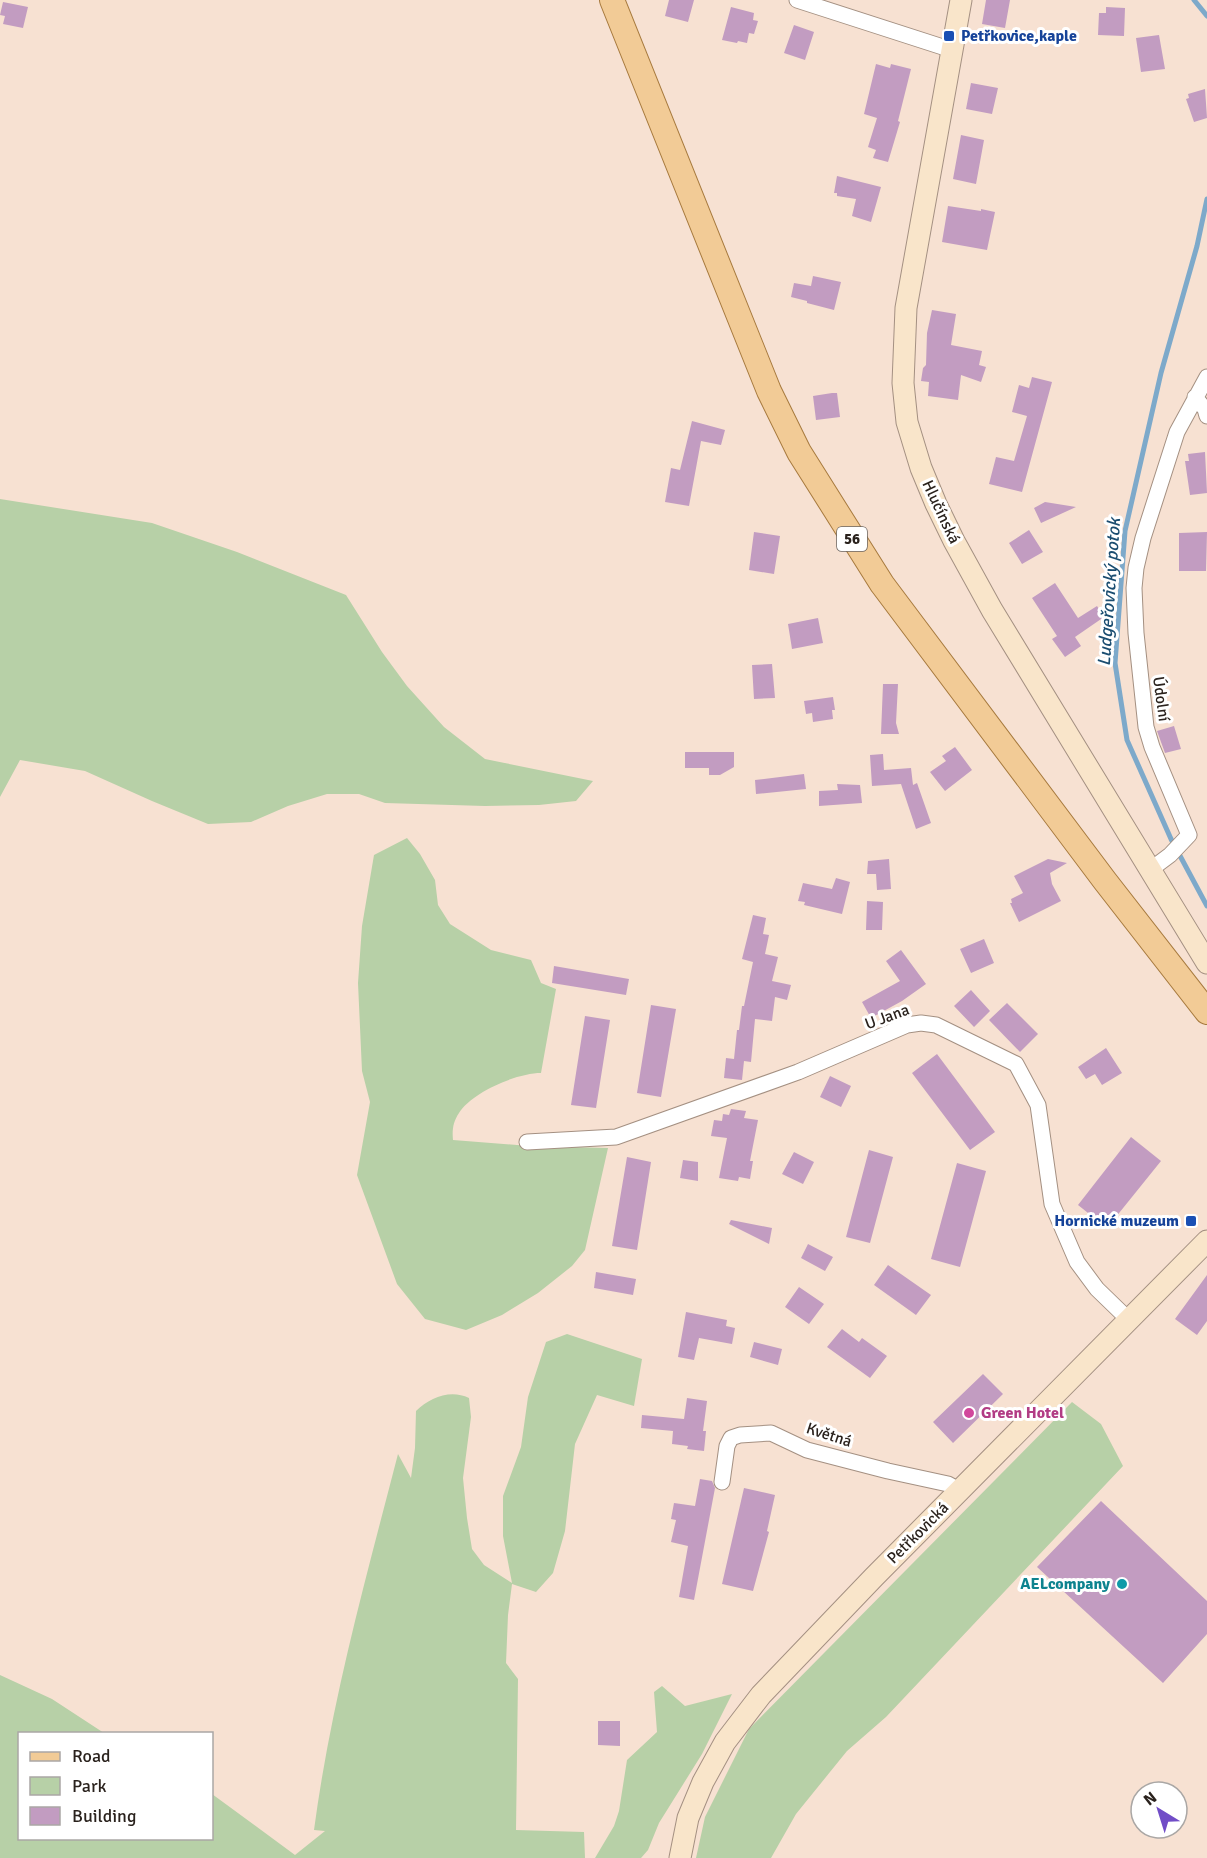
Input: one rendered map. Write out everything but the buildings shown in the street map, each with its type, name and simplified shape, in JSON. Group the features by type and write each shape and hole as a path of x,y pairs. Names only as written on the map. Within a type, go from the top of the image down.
{"main road":[{"name":"56","path":"612,0 769,391 799,452 882,584 1105,881 1207,1012"}],"street":[{"path":"797,0 952,50"},
{"name":"Hlučínská","path":"961,0 906,308 903,383 907,422 921,468 954,541 992,610 1207,963"},
{"name":"Údolní","path":"1150,870 1170,855 1189,835 1146,727 1138,656 1134,588 1139,553 1177,432 1207,377"},
{"path":"1195,397 1207,416"},
{"name":"U Jana","path":"527,1142 616,1137 798,1072 907,1025 921,1023 936,1025 1016,1064 1038,1106 1052,1204 1077,1262 1097,1289 1129,1320"},
{"name":"Petřkovická","path":"680,1858 684,1831 693,1805 714,1760 744,1715 790,1663 1207,1241"},
{"name":"Květná","path":"722,1482 727,1446 731,1438 740,1435 771,1433 807,1450 948,1484 959,1491"}],"green space":[{"path":"0,499 152,523 237,552 346,595 382,652 407,686 444,727 485,759 593,781 576,801 539,805 485,806 385,803 359,794 327,794 288,806 251,822 208,824 85,771 20,760 0,797"},
{"path":"407,838 420,854 435,880 438,905 450,924 491,950 531,960 541,983 556,989 541,1073 508,1080 474,1098 457,1116 453,1126 453,1140 529,1146 608,1148 585,1250 572,1266 538,1293 502,1315 466,1330 425,1319 397,1284 357,1175 370,1102 362,1071 358,983 362,926 374,855"},
{"path":"567,1334 642,1359 634,1406 597,1395 575,1444 565,1531 553,1573 536,1592 512,1584 508,1615 506,1663 518,1679 516,1830 584,1832 585,1858 0,1858 0,1675 52,1699 102,1732 18,1732 18,1840 213,1840 213,1795 295,1855 325,1831 314,1830 340,1687 398,1454 411,1478 416,1411 434,1398 448,1394 469,1398 471,1417 463,1478 472,1549 484,1565 512,1583 503,1536 503,1496 521,1447 528,1397 546,1342"},
{"path":"1072,1402 1101,1424 1123,1466 886,1717 847,1751 796,1814 771,1858 696,1858 705,1817 749,1729"},
{"path":"662,1686 685,1706 732,1694 702,1754 659,1823 648,1850 641,1858 595,1858 614,1826 619,1811 627,1760 657,1732 654,1692"}],"waterway":[{"name":"Ludgeřovický potok","path":"1194,0 1207,16"},
{"name":"Ludgeřovický potok","path":"1207,199 1197,246 1161,373 1125,531 1115,663 1127,740 1171,839 1207,906"}],"place":[{"name":"Petřkovice,kaple","path":"949,36"},
{"name":"Hornické muzeum","path":"1191,1221"},
{"name":"Green Hotel","path":"969,1413"},
{"name":"AELcompany","path":"1122,1584"}]}
